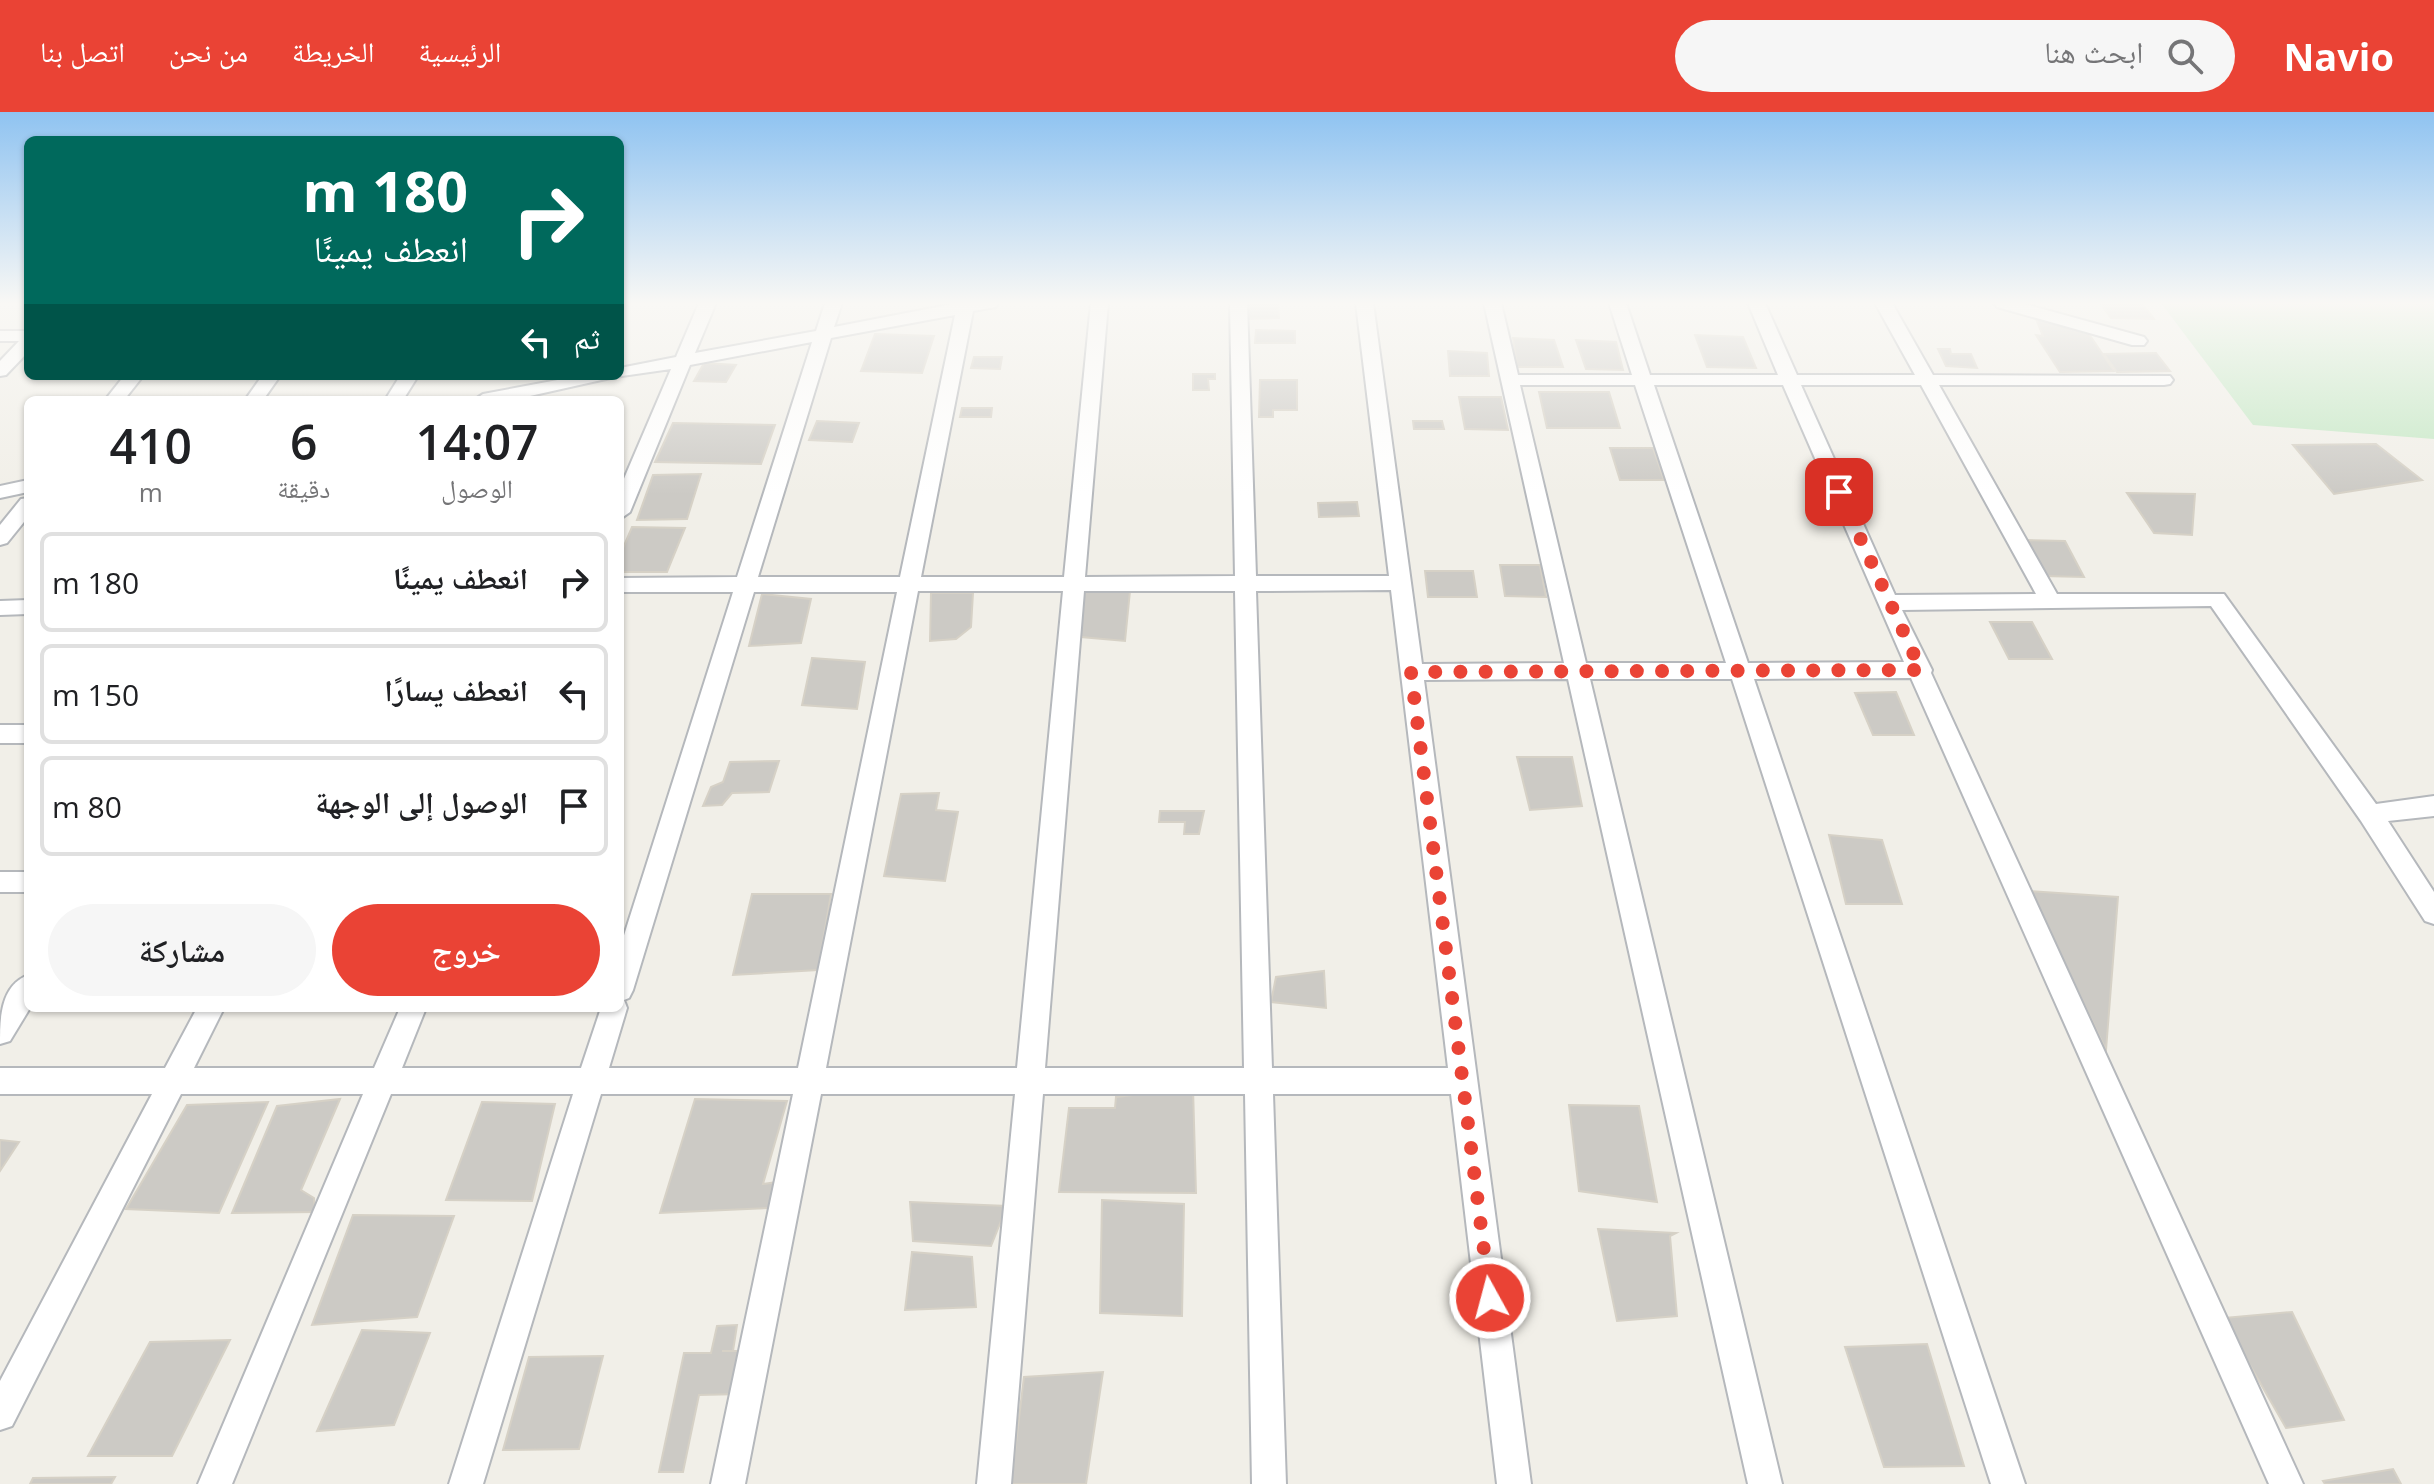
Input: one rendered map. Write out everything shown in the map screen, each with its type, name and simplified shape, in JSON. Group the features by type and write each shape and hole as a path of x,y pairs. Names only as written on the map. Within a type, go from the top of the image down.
{"street":[{"path":"624,372 651,367"},
{"path":"624,502 680,367"},
{"path":"624,977 813,367"},
{"path":"728,1484 910,584 960,367"},
{"path":"994,1484 1093,367"},
{"path":"1240,367 1269,1484"},
{"path":"1373,367 1514,1484"},
{"path":"1507,367 1765,1484"},
{"path":"1639,367 2008,1484"},
{"path":"1785,367 1888,603 1921,670 2286,1484"},
{"path":"1920,367 2049,599"},
{"path":"117,396 131,380"},
{"path":"501,396 584,380"},
{"path":"1510,380 2164,380"},
{"path":"0,492 24,487"},
{"path":"0,538 24,509"},
{"path":"624,585 1400,583"},
{"path":"1888,603 2217,599 2370,814 2434,913"},
{"path":"0,608 24,607"},
{"path":"1411,672 1921,670"},
{"path":"0,734 24,734"},
{"path":"2370,814 2434,806"},
{"path":"0,882 24,882"},
{"path":"0,1032 24,993"},
{"path":"0,1414 209,1012"},
{"path":"215,1484 411,1012"},
{"path":"466,1484 613,1012"},
{"path":"0,1081 1463,1081"}],"green space":[{"path":"2209,367 2434,367 2434,439 2253,425"}],"building":[{"path":"702,367 735,367 726,382 694,381"},
{"path":"863,367 924,367 922,373 861,371"},
{"path":"971,367 1000,367 1000,369"},
{"path":"1449,367 1488,367 1489,376 1450,376"},
{"path":"1622,367 1623,370 1586,369"},
{"path":"2057,367 2111,367 2114,371 2060,372"},
{"path":"2113,367 2167,367 2170,371 2117,372"},
{"path":"1193,374 1215,374 1215,379 1208,379 1209,390 1193,390"},
{"path":"1260,380 1297,380 1297,410 1273,410 1273,417 1259,417"},
{"path":"1539,392 1609,392 1620,428 1547,428"},
{"path":"1459,397 1501,397 1508,430 1465,429"},
{"path":"962,408 992,408 991,417 960,417"},
{"path":"817,421 859,423 852,442 809,440"},
{"path":"1413,421 1442,421 1444,429 1414,429"},
{"path":"673,423 775,425 761,464 655,462"},
{"path":"2376,444 2422,480 2334,494 2293,445"},
{"path":"1610,448 1653,448 1664,480 1620,480"},
{"path":"701,474 687,519 637,520 653,475"},
{"path":"2127,493 2195,494 2192,535 2154,533"},
{"path":"1357,502 1359,516 1319,517 1318,503"},
{"path":"632,527 685,528 667,572 624,572 624,546"},
{"path":"2025,540 2065,541 2084,577 2043,576"},
{"path":"1500,565 1540,565 1546,597 1505,596"},
{"path":"1425,571 1473,571 1477,597 1428,597"},
{"path":"1086,591 1130,591 1125,641 1070,636"},
{"path":"931,593 973,593 971,627 956,639 930,641"},
{"path":"762,594 811,599 801,643 749,646"},
{"path":"1990,622 2032,622 2052,659 2009,659"},
{"path":"812,658 865,662 857,709 802,705"},
{"path":"1896,692 1914,735 1873,735 1855,693"},
{"path":"1517,757 1572,757 1582,806 1530,810"},
{"path":"779,761 769,792 732,793 722,805 703,806 711,787 723,782 730,762"},
{"path":"939,793 936,810 958,812 945,881 884,876 901,794"},
{"path":"1160,811 1204,811 1199,834 1184,834 1185,822 1159,822"},
{"path":"1829,835 1882,840 1902,904 1846,904"},
{"path":"2030,891 2118,897 2106,1050"},
{"path":"752,894 831,894 818,970 733,975"},
{"path":"1324,971 1326,1008 1271,1002 1276,977"},
{"path":"1193,1088 1196,1193 1059,1192 1069,1108 1115,1108 1116,1097"},
{"path":"340,1099 301,1190 314,1198 315,1212 232,1213 277,1106"},
{"path":"695,1099 787,1101 763,1184 777,1182 770,1208 660,1213"},
{"path":"268,1102 219,1213 126,1209 187,1105"},
{"path":"482,1102 555,1104 532,1201 446,1200"},
{"path":"1569,1105 1639,1106 1657,1202 1579,1191"},
{"path":"0,1140 19,1142 0,1171"},
{"path":"1102,1200 1184,1204 1182,1316 1100,1313"},
{"path":"910,1202 1007,1206 991,1246 913,1241"},
{"path":"353,1215 454,1216 417,1317 312,1325"},
{"path":"1598,1229 1676,1233 1670,1236 1677,1316 1617,1321"},
{"path":"912,1252 972,1257 976,1307 905,1310"},
{"path":"2292,1312 2344,1420 2286,1428 2223,1318"},
{"path":"737,1325 733,1351 749,1351 741,1394 699,1395 683,1472 659,1472 684,1353 711,1353 717,1326"},
{"path":"362,1330 430,1333 394,1425 317,1431"},
{"path":"230,1340 172,1456 88,1456 150,1342"},
{"path":"1927,1344 1964,1466 1884,1467 1845,1347"},
{"path":"603,1356 579,1449 503,1450 529,1357"},
{"path":"1103,1372 1086,1484 1011,1484 1024,1377"},
{"path":"2393,1469 2401,1484 2325,1484 2323,1481"},
{"path":"115,1477 111,1484 30,1484 33,1478"}],"route":[{"path":"1490,1298 1411,672 1921,670 1839,492"}]}
